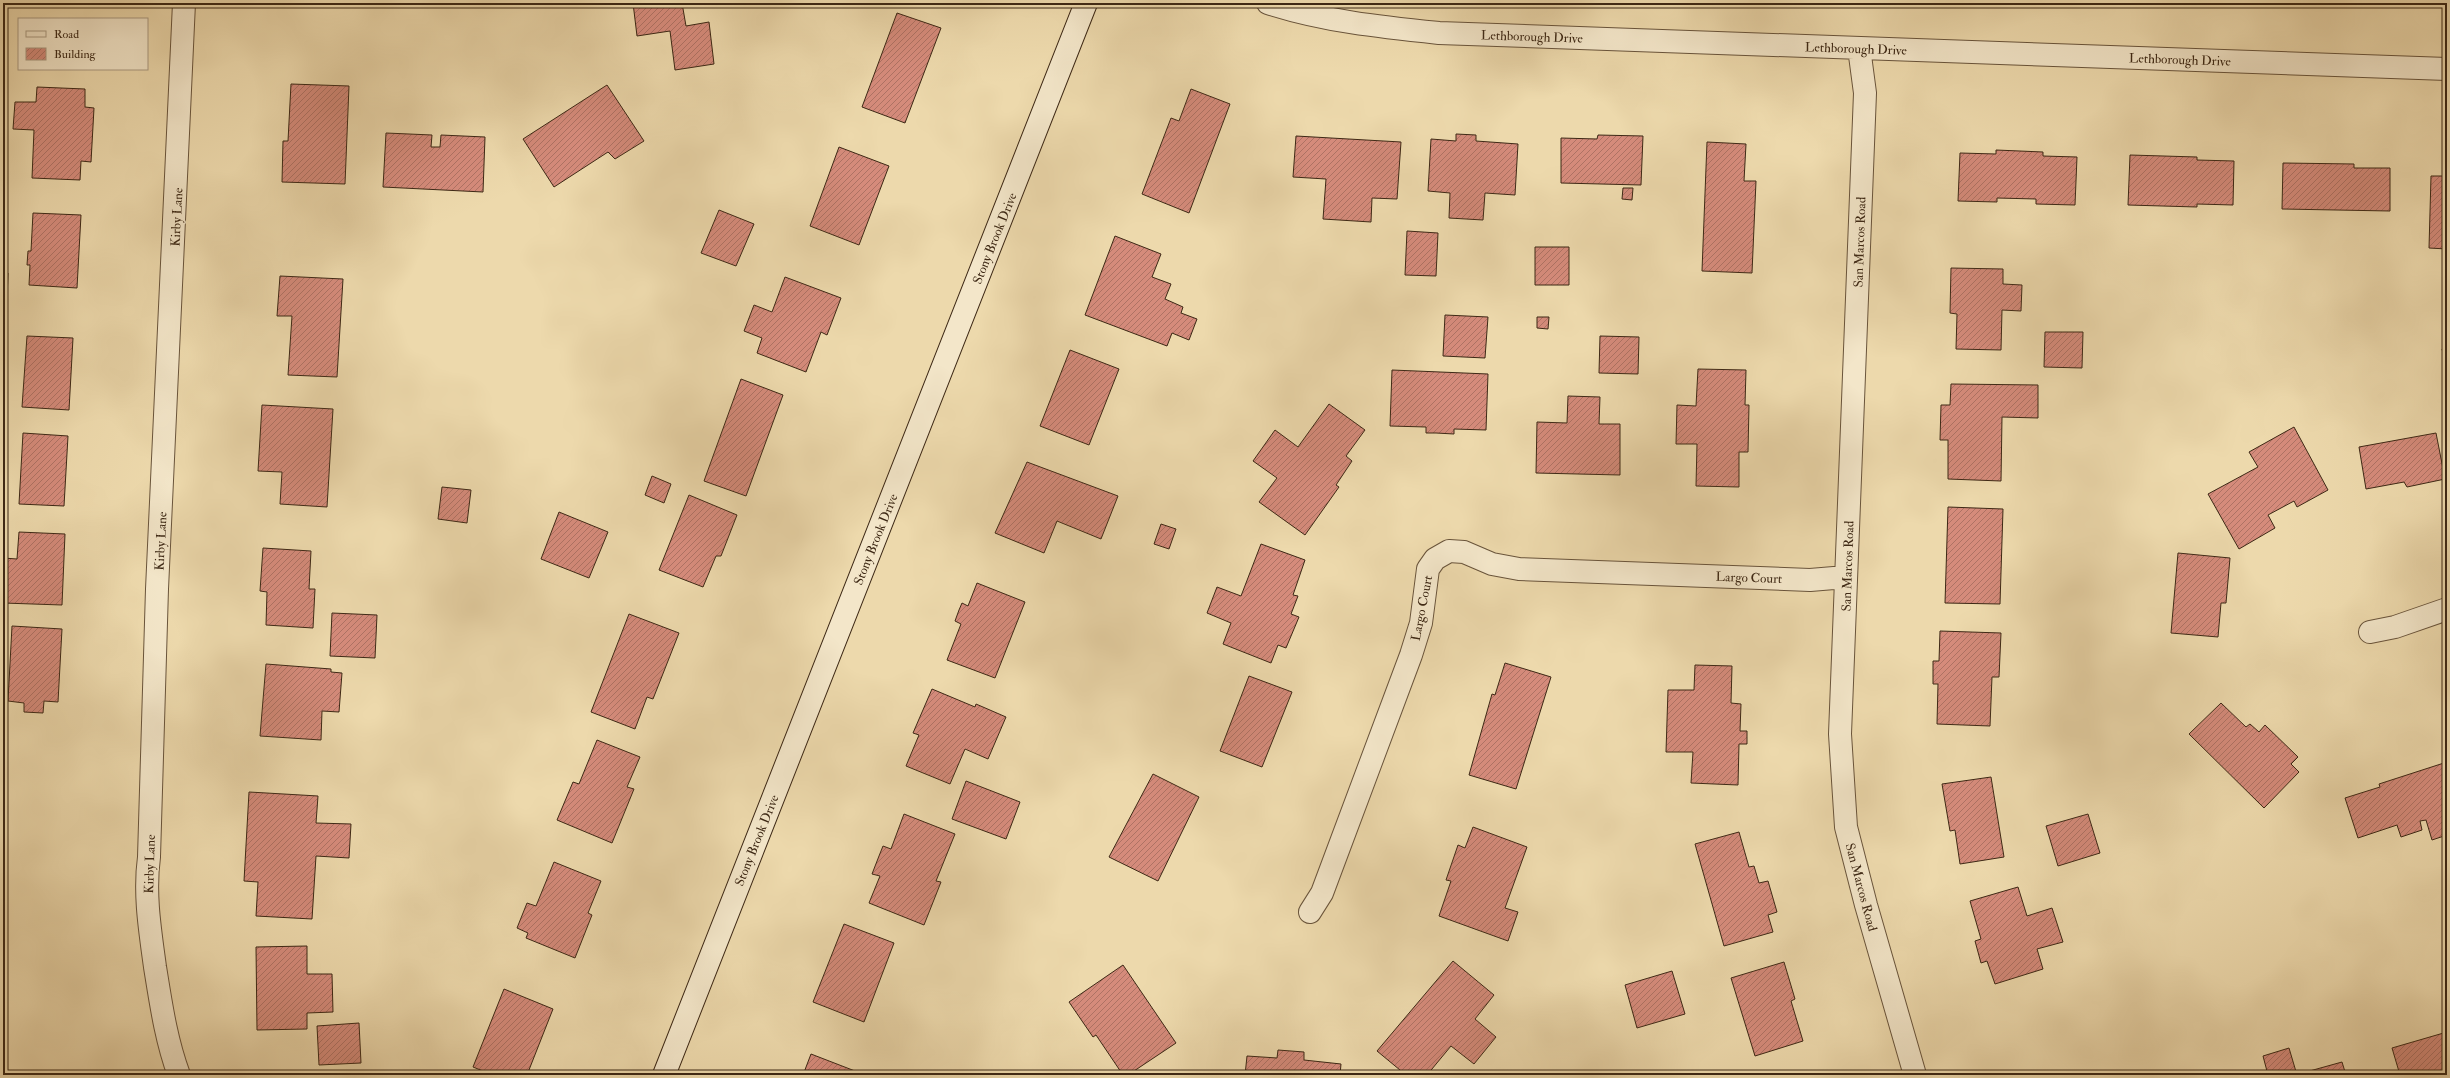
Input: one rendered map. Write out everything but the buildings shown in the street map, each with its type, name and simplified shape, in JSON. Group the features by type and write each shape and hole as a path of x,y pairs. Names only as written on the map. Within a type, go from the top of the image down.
{"street":[{"name":"Kirby Lane","path":"179,1075 163,1017 149,925 146,880 149,857 157,589 184,3"},
{"name":"Stony Brook Drive","path":"664,1075 1086,3"},
{"name":"Lethborough Drive","path":"1268,3 1301,14 1385,28 1439,33 2447,69"},
{"name":"San Marcos Road","path":"1859,48 1865,93 1840,734 1846,827 1866,904 1915,1075"},
{"name":"Largo Court","path":"1310,912 1322,893 1411,655 1421,623 1428,569 1435,559 1448,551 1464,552 1492,564 1519,569 1810,580 1846,577"},
{"path":"2370,632 2395,627 2447,609"}]}
